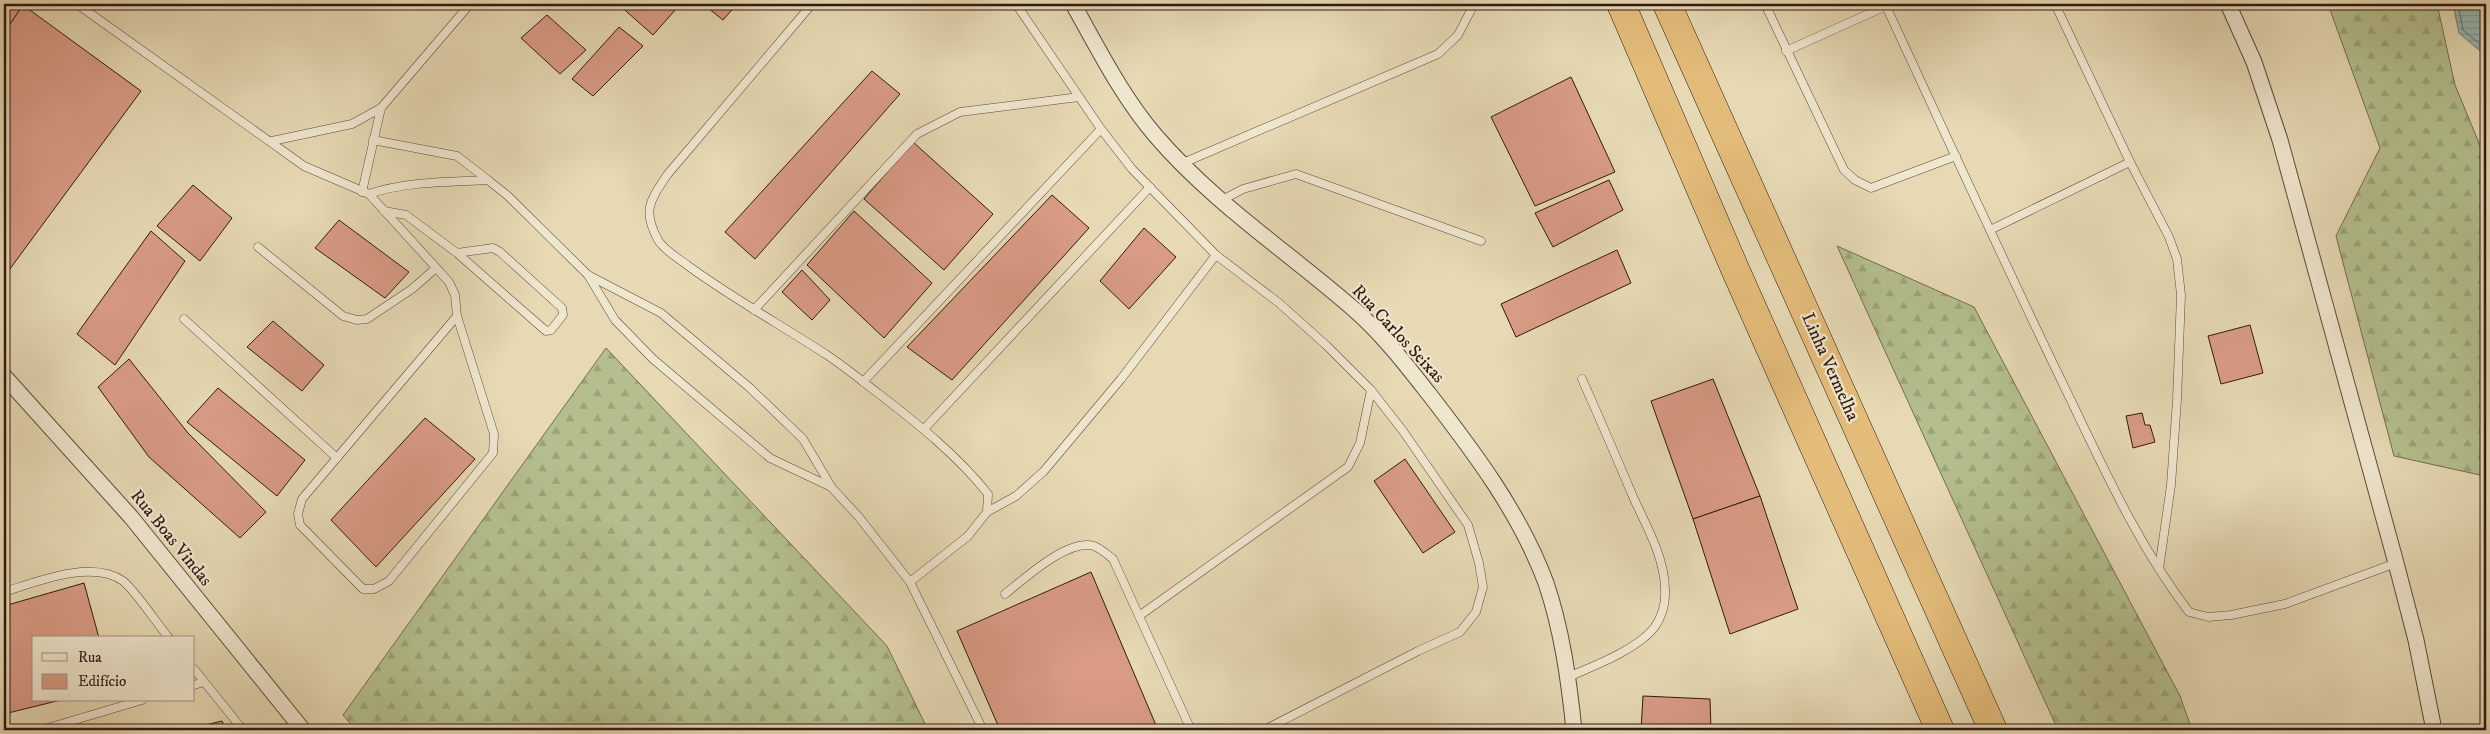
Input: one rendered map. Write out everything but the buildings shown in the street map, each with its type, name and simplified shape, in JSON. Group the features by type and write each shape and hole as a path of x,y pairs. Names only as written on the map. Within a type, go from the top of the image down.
{"highway":[{"path":"1604,4 1679,137"},
{"path":"1621,4 1940,730"},
{"name":"Linha Vermelha","path":"1667,4 1993,730"}],"street":[{"name":"Rua Carlos Seixas","path":"1073,4 1132,106 1156,136 1222,200 1359,314 1410,370 1498,488 1528,544 1546,583 1568,678 1574,730"},
{"path":"2228,4 2254,62 2280,140 2396,563 2416,640 2434,730"},
{"name":"Rua Boas Vindas","path":"4,376 131,517 302,730"}],"lane":[{"path":"77,4 272,141 304,166 366,193 384,210 449,282 456,295 457,316 494,434 493,453 388,581 374,589 363,589 300,525 298,514 302,499 457,316"},
{"path":"272,141 352,124 380,108 470,4"},
{"path":"812,4 667,175 650,200 649,219 659,242 715,286 829,356 924,429 973,475 988,494 987,512"},
{"path":"1016,4 1100,129 1132,169 1216,255 1279,303 1327,346 1371,390 1468,525 1480,563 1483,587 1476,612 1460,632 1418,651 1264,730"},
{"path":"1183,163 1438,54 1458,35 1472,8 1470,4"},
{"path":"1765,4 1844,170 1855,180 1871,188 1956,156"},
{"path":"2055,4 2130,162 2169,237 2176,259 2181,295 2171,485 2159,569"},
{"path":"1786,51 1886,5 1990,230 2117,495 2159,569 2188,612 2208,618 2231,616 2285,604 2396,563"},
{"path":"754,310 917,134 960,112 1079,97"},
{"path":"366,193 373,140 380,108"},
{"path":"863,382 1100,129"},
{"path":"373,140 457,156 508,196 588,275 615,320 653,359 770,458 832,488"},
{"path":"1990,230 2130,162"},
{"path":"1222,200 1243,189 1296,174 1482,242"},
{"path":"366,193 440,181 488,180"},
{"path":"924,429 1150,188"},
{"path":"384,210 406,215 457,253 546,331 551,330 563,315 562,308 500,252 493,248 457,253"},
{"path":"258,247 343,316 357,320 367,319 412,289 436,268"},
{"path":"910,582 968,536 987,512 1016,496 1044,471 1121,379 1216,255"},
{"path":"588,275 662,313 750,388 803,439 832,488 858,516 910,582 983,730"},
{"path":"184,319 338,458"},
{"path":"1568,678 1605,661 1653,629 1660,619 1665,601 1665,586 1658,554 1582,379"},
{"path":"1139,616 1348,467 1360,442 1371,390"},
{"path":"1005,594 1050,559 1070,548 1094,546 1113,559 1191,730"},
{"path":"4,592 62,574 106,573 123,581 167,636"},
{"path":"195,670 243,730"},
{"path":"195,685 204,682"},
{"path":"41,730 135,702"}],"green space":[{"path":"2328,4 2437,4 2455,85 2486,160 2486,511 2480,475 2394,456 2336,236 2380,148"},
{"path":"1837,246 1974,307 2180,696 2192,730 2058,730"},
{"path":"606,348 887,646 928,730 356,730 343,715"}],"water":[{"path":"2453,4 2486,4 2486,56 2459,33"}]}
